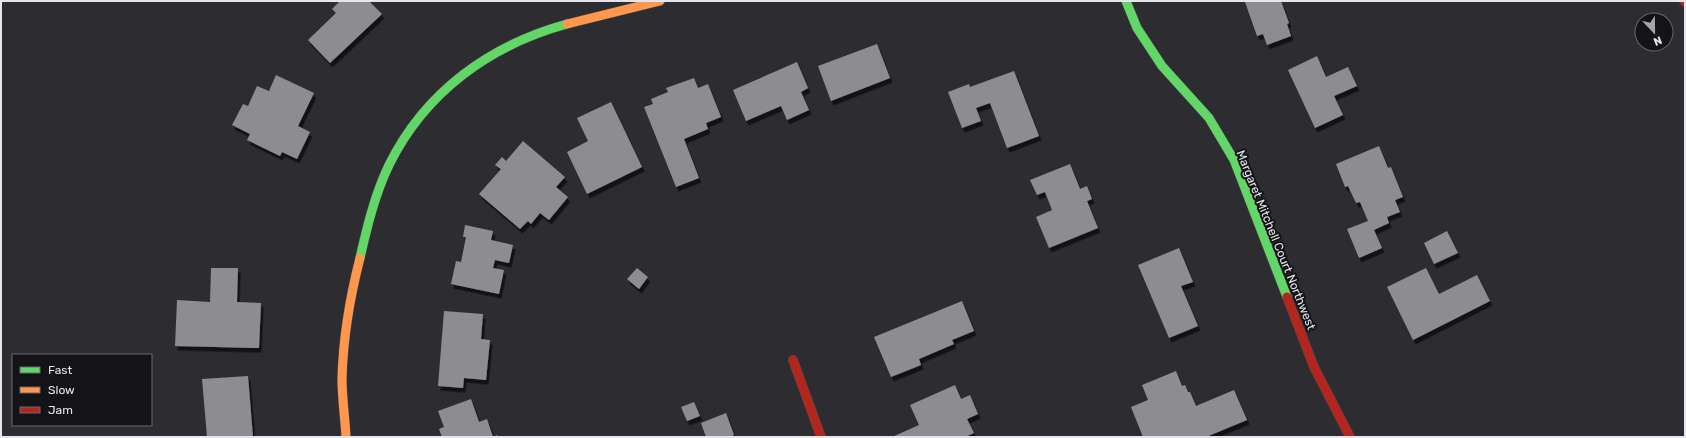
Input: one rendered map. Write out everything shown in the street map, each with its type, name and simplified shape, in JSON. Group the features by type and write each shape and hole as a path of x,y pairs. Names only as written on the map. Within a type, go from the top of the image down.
{"street":[{"path":"346,437 342,380 348,308 370,213 389,165 420,117 442,93 470,69 502,49 536,33 660,1"},
{"name":"Margaret Mitchell Court Northwest","path":"1126,1 1137,28 1162,66 1209,118 1234,160 1314,368 1350,437"},
{"path":"793,360 821,437"}],"building":[{"path":"340,1 369,1 382,14 330,63 308,40 336,13 332,9"},
{"path":"1281,1 1289,23 1287,24 1291,36 1267,45 1263,34 1257,36 1245,2"},
{"path":"877,44 890,78 831,101 818,66"},
{"path":"1317,56 1326,77 1348,67 1357,86 1334,96 1343,115 1315,128 1288,70"},
{"path":"797,62 808,88 801,92 809,110 787,120 781,106 746,121 733,90"},
{"path":"1014,71 1039,136 1007,148 990,103 976,108 981,121 962,128 948,92 969,84 970,87"},
{"path":"276,75 314,93 298,126 310,132 297,159 282,152 280,156 247,140 250,134 232,125 243,104 248,106 257,86 269,91"},
{"path":"694,78 698,88 708,84 721,117 706,123 708,129 684,139 699,178 676,187 644,107 653,104 651,99 668,92 666,88"},
{"path":"611,102 642,167 587,194 567,152 588,141 577,118"},
{"path":"523,141 565,177 556,187 568,197 549,220 540,213 531,224 528,221 520,229 479,194 501,169 495,165 502,157 506,161"},
{"path":"1379,146 1388,168 1391,167 1403,197 1395,200 1400,212 1387,217 1389,223 1374,230 1382,248 1359,258 1347,229 1368,221 1360,202 1356,203 1348,186 1345,187 1336,164"},
{"path":"1070,164 1080,189 1087,186 1092,199 1087,201 1098,228 1049,248 1036,217 1052,210 1045,192 1037,195 1030,180"},
{"path":"465,225 493,231 491,240 513,245 509,263 495,260 493,268 504,270 499,294 451,284 456,261 461,262 466,237 463,237"},
{"path":"1447,231 1458,253 1434,264 1424,243"},
{"path":"1179,248 1193,282 1181,286 1198,326 1169,338 1138,265"},
{"path":"211,268 238,268 237,302 261,303 259,348 175,346 177,300 210,302"},
{"path":"637,268 648,277 639,289 627,279"},
{"path":"1426,268 1439,294 1477,275 1490,301 1413,340 1387,287"},
{"path":"962,301 974,331 952,340 954,344 919,359 921,365 891,377 874,337"},
{"path":"444,311 483,314 481,339 490,340 486,380 464,378 463,388 438,386"},
{"path":"1176,371 1182,386 1185,385 1188,392 1190,392 1196,406 1234,390 1247,420 1206,437 1143,437 1131,407 1148,400 1142,385"},
{"path":"248,376 253,437 207,437 202,379"},
{"path":"955,385 961,399 970,395 978,414 967,419 974,433 965,437 892,437 919,425 910,405"},
{"path":"471,399 479,422 487,419 493,437 442,437 439,429 444,427 438,411"},
{"path":"694,402 700,416 687,421 681,407"},
{"path":"726,413 734,435 730,437 706,437 701,423"}],"traffic: fast":[{"path":"1126,1 1137,28 1162,66 1209,118 1234,160 1287,297"},
{"path":"360,258 372,211 384,176 404,139 421,115 441,94 463,75 486,59 539,33 567,24"}],"traffic: slow":[{"path":"567,24 660,1"},
{"path":"346,437 342,386 345,333 360,258"}],"traffic: jam":[{"path":"1287,297 1314,367 1350,437"},
{"path":"793,360 821,437"}]}
